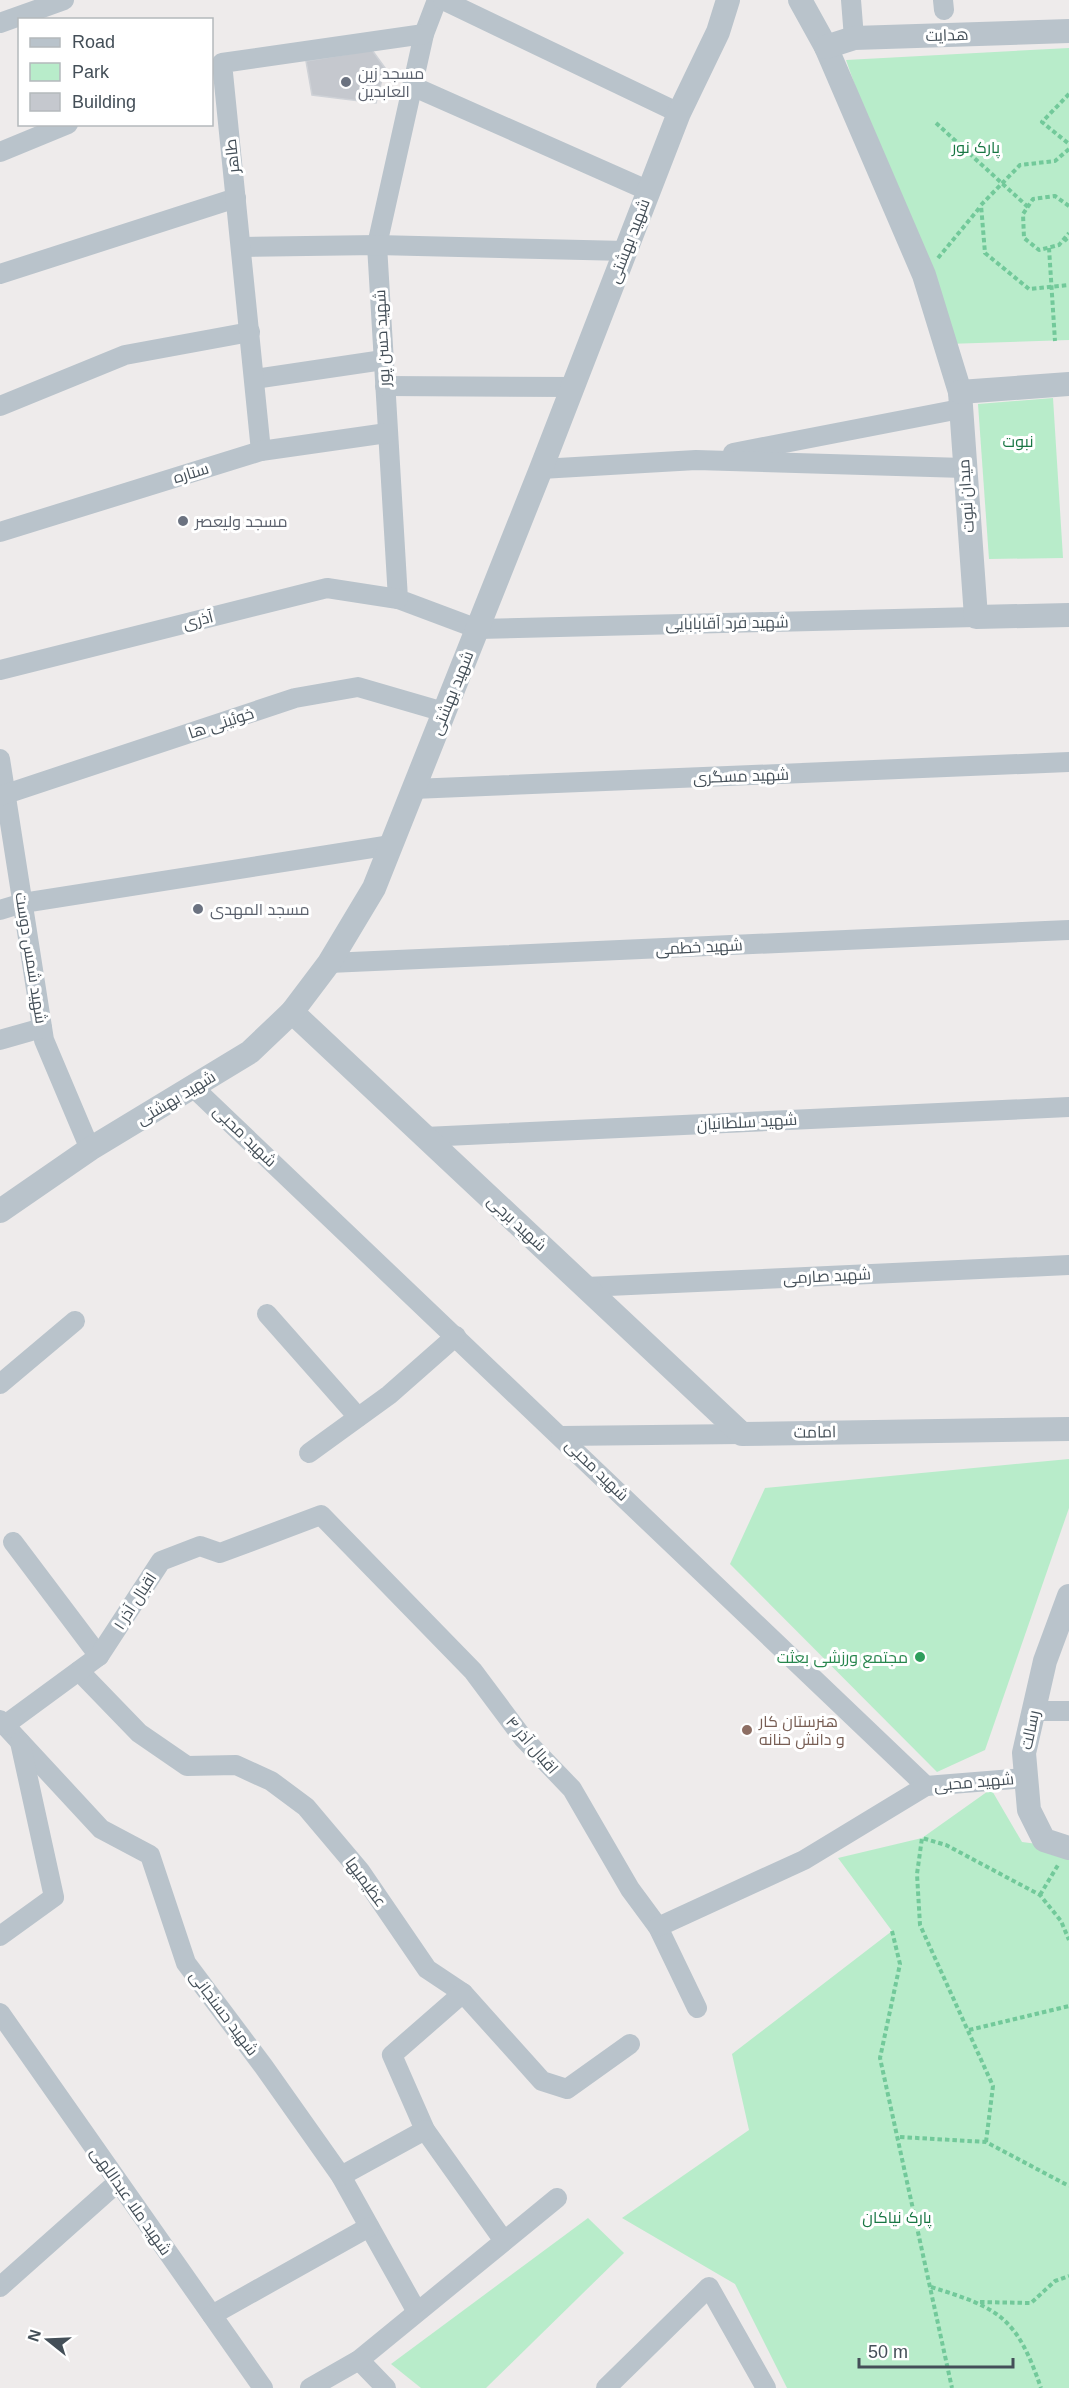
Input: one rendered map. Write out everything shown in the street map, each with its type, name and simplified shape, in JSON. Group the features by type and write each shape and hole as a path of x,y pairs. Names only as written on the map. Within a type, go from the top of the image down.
{"street":[{"path":"0,24 64,0"},
{"name":"شهید حسن پور","path":"398,599 377,245 424,34 437,0"},
{"path":"443,0 679,113"},
{"name":"شهید بهشتی","path":"0,1211 90,1149 250,1052 292,1012 329,963 374,888 541,469 679,113 718,32 728,0"},
{"name":"شهید بهشتی","path":"718,32 744,0"},
{"path":"800,0 826,47 924,275 960,401"},
{"path":"852,0 854,38"},
{"name":"هدایت","path":"826,47 854,38 1069,31"},
{"name":"طاهر","path":"261,451 236,198 217,65 424,34"},
{"path":"412,86 649,191"},
{"path":"0,152 63,126"},
{"path":"0,274 236,198"},
{"path":"241,247 377,245 626,251"},
{"path":"0,406 125,355 250,332"},
{"path":"254,379 383,360"},
{"path":"696,460 960,401 1069,384"},
{"path":"385,386 573,387"},
{"name":"میدان نبوت","path":"960,401 976,617"},
{"name":"ستاره","path":"0,532 261,451 387,433"},
{"path":"541,469 696,460 964,468"},
{"name":"آذری","path":"0,670 327,588 398,599"},
{"path":"398,599 478,628"},
{"path":"976,617 1069,615"},
{"name":"شهید فرد آقابابایی","path":"478,628 976,617"},
{"name":"خوئینی ها","path":"3,795 295,698 358,687 444,712"},
{"name":"شهید شمس دوست","path":"0,759 3,795 44,1040 90,1149"},
{"name":"شهید مسگری","path":"413,789 1069,762"},
{"path":"0,910 22,903 391,845"},
{"name":"شهید خطمی","path":"329,963 1069,930"},
{"name":"شهید برجی","path":"292,1012 742,1434"},
{"path":"0,1040 42,1028"},
{"name":"شهید محبی","path":"194,1088 926,1786 1026,1778"},
{"name":"شهید سلطانیان","path":"425,1137 1069,1107"},
{"name":"شهید صارمی","path":"586,1287 1069,1265"},
{"path":"267,1314 358,1417"},
{"path":"0,1384 75,1321"},
{"path":"309,1453 389,1395 456,1336"},
{"name":"امامت","path":"561,1436 1069,1429"},
{"name":"اقبال آذر ۱","path":"2,1722 99,1656 161,1561 200,1546 220,1552 321,1515"},
{"name":"اقبال آذر ۴","path":"321,1515 473,1671 523,1738 572,1790 630,1889 658,1927 697,2008"},
{"path":"13,1542 99,1656"},
{"name":"رسالت","path":"1066,1853 1044,1840 1029,1810 1024,1753 1045,1660 1069,1596"},
{"name":"عظیمیها","path":"79,1671 139,1733 187,1766 236,1765 271,1781 306,1807 360,1871 427,1969 463,1993 542,2081 567,2089 630,2044"},
{"path":"1034,1711 1069,1711"},
{"name":"شهید حسنجانی","path":"2,1722 101,1829 150,1856 186,1963 264,2067 340,2176 417,2312"},
{"path":"0,1936 54,1897 20,1742"},
{"path":"658,1927 804,1860 926,1786"},
{"path":"463,1993 392,2055 425,2130 504,2241"},
{"name":"شهید ملا عبداللهی","path":"0,2013 263,2388"},
{"path":"340,2176 425,2130"},
{"path":"0,2287 118,2182"},
{"path":"310,2388 359,2360 557,2198"},
{"path":"212,2315 369,2226"},
{"path":"606,2388 709,2287 766,2388"},
{"path":"359,2360 386,2388"}],"path":[{"path":"1069,94 1042,122 1069,144"},
{"path":"936,123 1028,207"},
{"path":"924,275 981,205 1020,165 1055,161 1069,149"},
{"path":"1068,202 1055,196 1033,199 1023,214 1024,238 1039,250 1059,245 1069,233"},
{"path":"981,205 985,253 1029,289 1069,285"},
{"path":"1064,238 1069,243"},
{"path":"1048,248 1055,341"},
{"path":"986,2142 993,2086 920,1925 917,1874 922,1838 946,1845 1040,1895 1061,1921 1069,1940"},
{"path":"1040,1895 1066,1853"},
{"path":"892,1931 900,1964 880,2058 900,2137 952,2388"},
{"path":"969,2030 1069,2006"},
{"path":"900,2137 986,2142 1069,2186"},
{"path":"931,2288 979,2302 1031,2303 1055,2281 1069,2276"},
{"path":"979,2302 1005,2319 1027,2350 1041,2388"}],"green space":[{"name":"پارک نور","path":"1069,48 1069,340 946,344 846,60"},
{"name":"نبوت","path":"1053,398 1063,558 989,559 978,404"},
{"name":"مجتمع ورزشی بعثت","path":"1069,1459 1069,1508 985,1750 937,1772 730,1564 765,1488"},
{"name":"پارک نیاکان","path":"991,1789 1022,1842 1069,1848 1069,2388 787,2388 735,2284 622,2218 749,2130 732,2054 892,1931 838,1858 922,1838"},
{"path":"588,2218 624,2253 486,2388 421,2388 391,2364"}],"building":[{"name":"مسجد زین العابدین","path":"372,50 385,68 376,103 312,95 306,61"}],"place":[{"name":"مسجد زین العابدین","path":"346,82"},
{"name":"مسجد ولیعصر","path":"183,521"},
{"name":"مسجد المهدی","path":"198,909"},
{"name":"مجتمع ورزشی بعثت","path":"920,1657"},
{"name":"هنرستان کار و دانش حنانه","path":"747,1730"}]}
